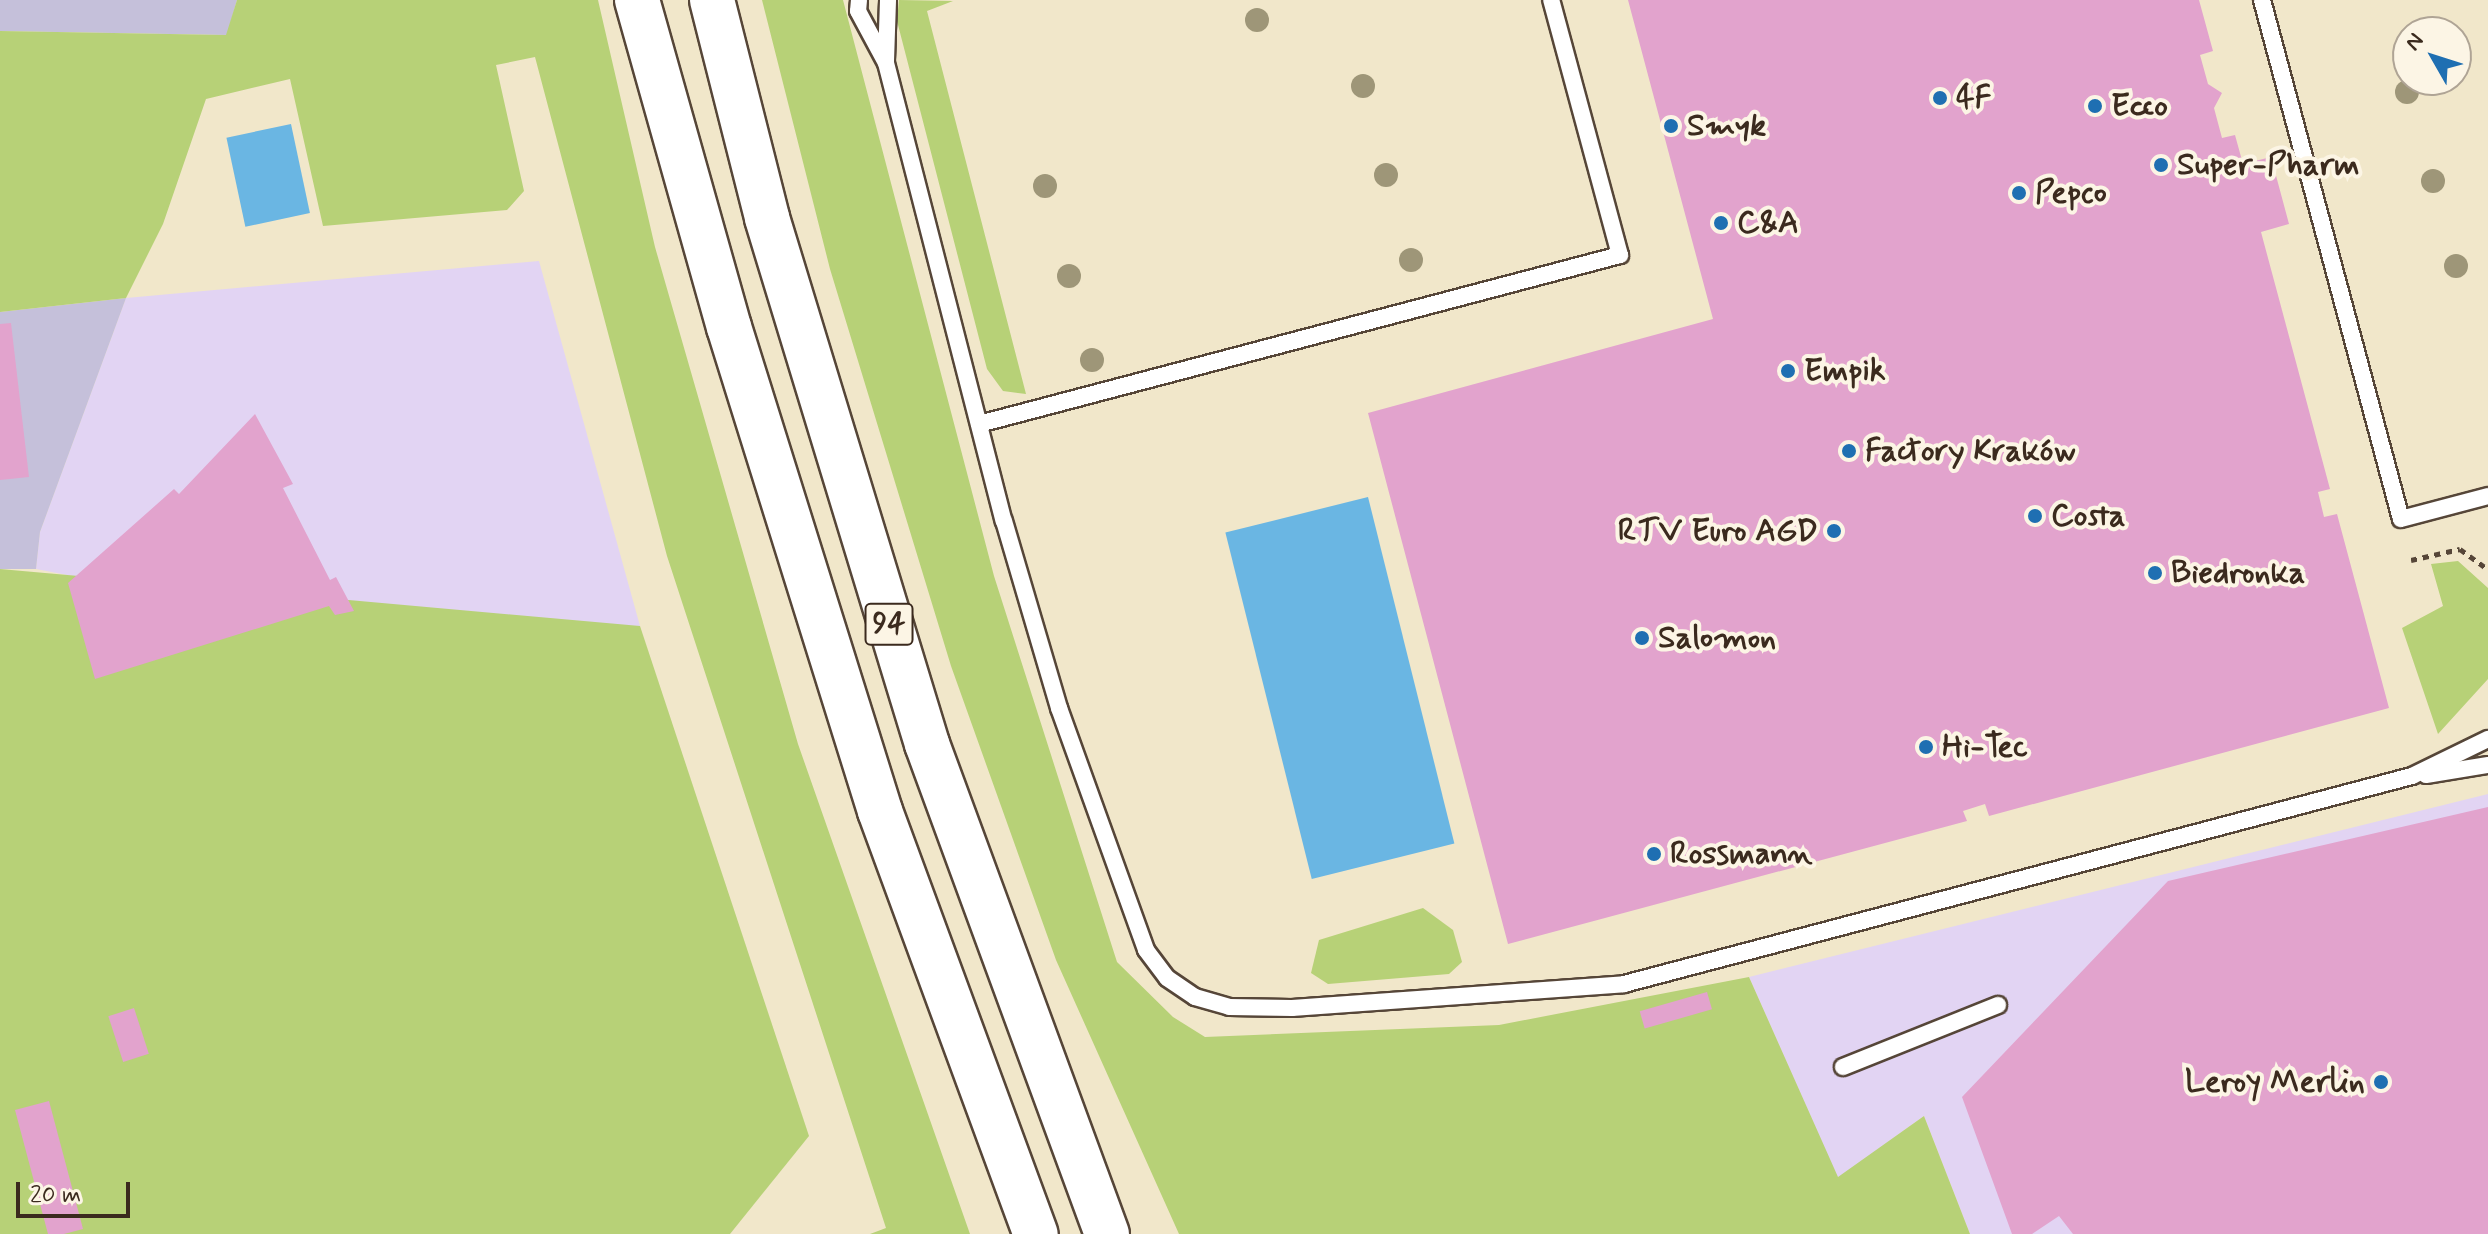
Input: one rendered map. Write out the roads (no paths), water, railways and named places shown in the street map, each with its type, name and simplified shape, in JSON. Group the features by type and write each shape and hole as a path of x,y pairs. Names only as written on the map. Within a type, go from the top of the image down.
{"highway":[{"name":"94","path":"637,0 729,327 880,811 1036,1234"},
{"name":"94","path":"712,0 767,218 903,669 1031,1037 1107,1234"}],"lane":[{"path":"859,0 858,11 886,63 979,424 1059,708 1140,934 1167,978 1212,1004 1292,1008 1624,984 2412,776 2488,765"},
{"path":"886,63 888,0"},
{"path":"979,424 1620,255 1551,0"},
{"path":"2262,0 2401,519 2488,496"},
{"path":"2412,776 2488,739"},
{"path":"1843,1067 1998,1005"}],"water":[{"path":"291,124 310,213 245,227 226,138"},
{"path":"1368,497 1454,843 1312,879 1225,533"}],"place":[{"name":"4F","path":"1940,98"},
{"name":"Ecco","path":"2095,106"},
{"name":"Smyk","path":"1671,126"},
{"name":"Super-Pharm","path":"2161,165"},
{"name":"Pepco","path":"2019,193"},
{"name":"C&A","path":"1721,223"},
{"name":"Empik","path":"1788,371"},
{"name":"Factory Kraków","path":"1849,451"},
{"name":"Costa","path":"2035,516"},
{"name":"RTV Euro AGD","path":"1834,531"},
{"name":"Biedronka","path":"2155,573"},
{"name":"Salomon","path":"1642,638"},
{"name":"Hi-Tec","path":"1926,747"},
{"name":"Rossmann","path":"1654,854"},
{"name":"Leroy Merlin","path":"2381,1082"}]}
